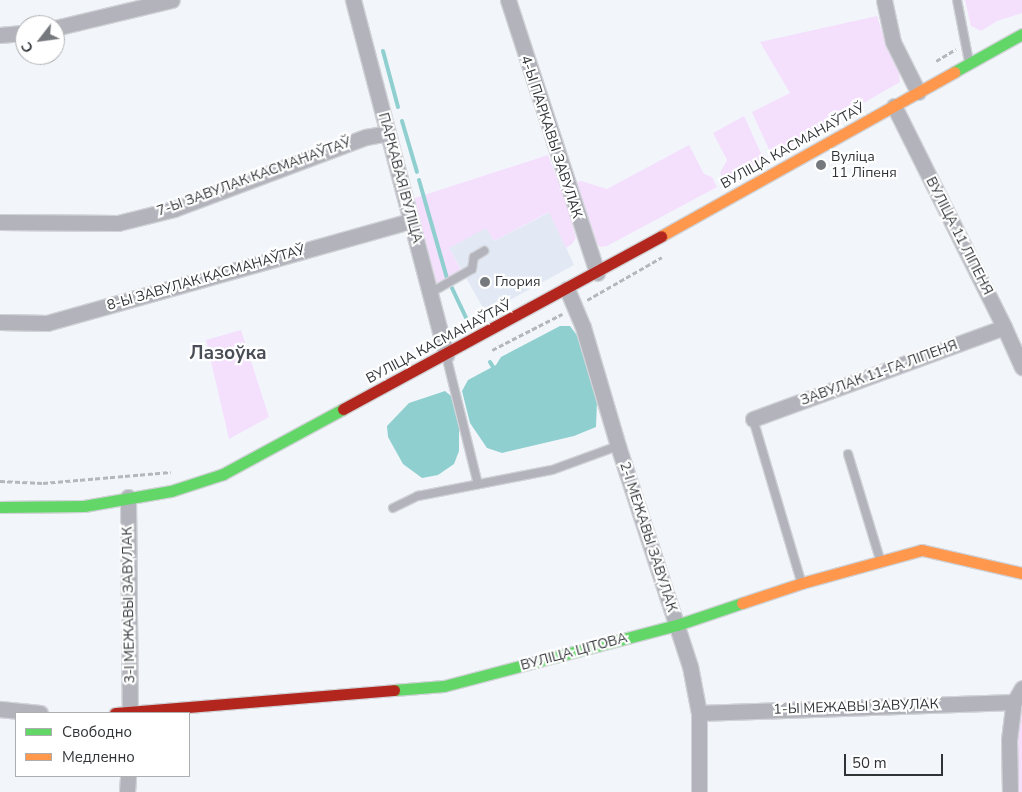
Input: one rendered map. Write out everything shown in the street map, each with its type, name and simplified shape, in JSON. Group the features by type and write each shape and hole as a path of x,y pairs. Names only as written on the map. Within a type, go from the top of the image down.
{"main road":[{"name":"ВУЛІЦА КАСМАНАЎТАЎ","path":"0,507 84,506 171,491 223,474 446,355 1022,34"},
{"name":"ВУЛІЦА ЦІТОВА","path":"130,712 444,686 678,625 802,583 922,550 1022,573"}],"street":[{"path":"65,26 172,0"},
{"name":"ПАРКАВАЯ ВУЛІЦА","path":"353,0 446,355"},
{"name":"4-Ы ПАРКАВЫ ЗАВУЛАК","path":"508,0 596,272"},
{"path":"884,0 893,42 918,92"},
{"path":"0,35 15,34"},
{"name":"ВУЛІЦА 11 ЛІПЕНЯ","path":"894,106 1004,327 1022,368"},
{"name":"7-Ы ЗАВУЛАК КАСМАНАЎТАЎ","path":"0,222 118,223 174,209 366,137 388,133"},
{"name":"8-Ы ЗАВУЛАК КАСМАНАЎТАЎ","path":"0,322 47,323 411,221"},
{"name":"2-І МЕЖАВЫ ЗАВУЛАК","path":"567,288 583,327 618,446 690,666 699,713 699,792"},
{"name":"ЗАВУЛАК 11-ГА ЛІПЕНЯ","path":"753,419 1004,327"},
{"name":"3-І МЕЖАВЫ ЗАВУЛАК","path":"128,497 130,712"},
{"path":"1010,792 1009,740 1014,702 1022,688"},
{"name":"1-Ы МЕЖАВЫ ЗАВУЛАК","path":"699,713 1014,702"},
{"path":"0,709 30,712"},
{"path":"127,792 128,777"}],"lane":[{"path":"957,0 969,63"},
{"path":"430,293 472,269 474,257 484,251"},
{"path":"446,355 478,484"},
{"path":"753,419 802,583"},
{"path":"393,508 418,496 552,470 618,446"},
{"path":"848,454 881,561"}],"path":[{"path":"930,64 956,49"},
{"path":"0,481 43,483 179,472"}],"shaded area":[{"path":"965,0 1022,0 1022,13 997,21 981,31 971,26"},
{"path":"877,16 885,41 898,65 900,82 772,156 752,112 790,93 760,42"},
{"path":"744,116 764,160 725,182 720,173 727,160 713,133"},
{"path":"689,145 704,174 712,177 717,187 607,246 601,247 596,244 574,183 581,181 607,189"},
{"path":"548,155 566,201 576,238 572,244 566,248 549,212 494,241 486,228 449,248 461,270 436,285 412,199"},
{"path":"550,212 574,265 486,313 449,248 486,227 494,241"},
{"path":"241,330 269,417 229,439 206,340"},
{"path":"1022,700 1022,792 1017,792 1016,741"}],"water":[{"path":"560,326 570,326 579,338 597,401 596,427 574,436 502,453 487,448 470,423 462,391 468,380 496,365 501,357"},
{"path":"445,391 451,396 459,427 459,451 454,464 438,475 422,478 403,464 388,437 387,426 409,403"}],"waterway":[{"path":"383,51 398,107"},
{"path":"402,121 417,172"},
{"path":"419,180 447,278"},
{"path":"451,286 469,324"},
{"path":"490,362 493,367"}],"traffic: fast":[{"path":"954,72 1022,34"},
{"path":"0,507 84,506 171,491 223,474 343,409"},
{"path":"394,690 444,686 677,625 742,603"}],"traffic: slow":[{"path":"661,236 954,72"},
{"path":"742,603 802,583 922,550 1022,573"}],"traffic: jam":[{"path":"343,409 661,236"},
{"path":"127,712 394,690"}],"place":[{"name":"Вуліца 11 Ліпеня","path":"821,165"},
{"name":"Глория","path":"485,282"}],"district":[{"name":"Лазоўка","path":"228,354"}]}
